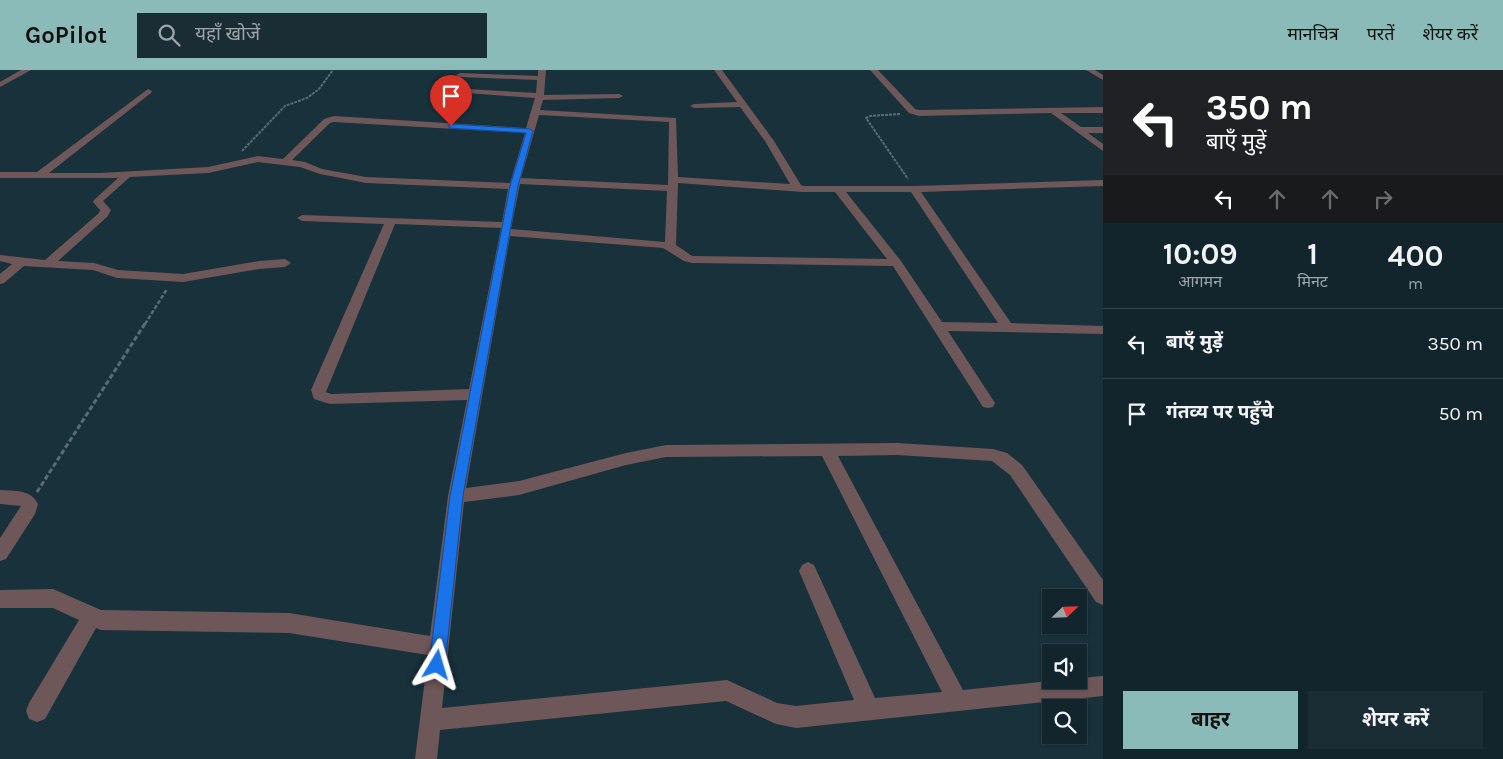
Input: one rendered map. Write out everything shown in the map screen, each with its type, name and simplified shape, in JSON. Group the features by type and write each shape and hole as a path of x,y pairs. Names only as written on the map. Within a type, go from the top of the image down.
{"street":[{"path":"0,85 27,70"},
{"path":"718,70 799,188"},
{"path":"874,70 916,113 1103,110"},
{"path":"1090,70 1103,78"},
{"path":"426,759 456,496 515,184 538,102 542,74 460,75"},
{"path":"40,175 148,91"},
{"path":"467,92 673,120 673,184 670,246"},
{"path":"538,102 619,96"},
{"path":"694,106 742,104"},
{"path":"1053,111 1103,148"},
{"path":"285,162 327,120 334,119 530,131"},
{"path":"1080,130 1103,130"},
{"path":"0,175 127,175 208,170 258,159 302,164 320,171 366,180 428,184 673,184 838,190 1103,183"},
{"path":"48,264 103,215 106,210 98,202 99,200 127,175"},
{"path":"914,189 1007,327"},
{"path":"838,190 897,263 988,403"},
{"path":"302,218 391,221 506,229 670,246 682,256 692,260 897,263"},
{"path":"391,221 318,390 319,395 330,399 475,394"},
{"path":"0,258 21,262 94,267 116,274 174,278 195,277 259,265 285,263"},
{"path":"0,280 21,262"},
{"path":"938,326 1103,330"},
{"path":"826,449 958,701"},
{"path":"456,496 519,488 653,453 916,449 992,455 1001,458 1016,470 1103,596"},
{"path":"0,498 21,498 27,500 30,504 0,553"},
{"path":"808,571 869,710"},
{"path":"0,600 59,600 91,617 116,622 288,623 439,647"},
{"path":"37,711 91,617"},
{"path":"430,720 727,690 776,713 796,717 1103,686"}],"path":[{"path":"244,161 239,157 241,152 285,106 319,90 333,70"},
{"path":"914,189 866,118 870,116 916,113"},
{"path":"30,504 174,278"}],"route":[{"path":"437,665 456,496 514,186 530,131 451,126"}]}
